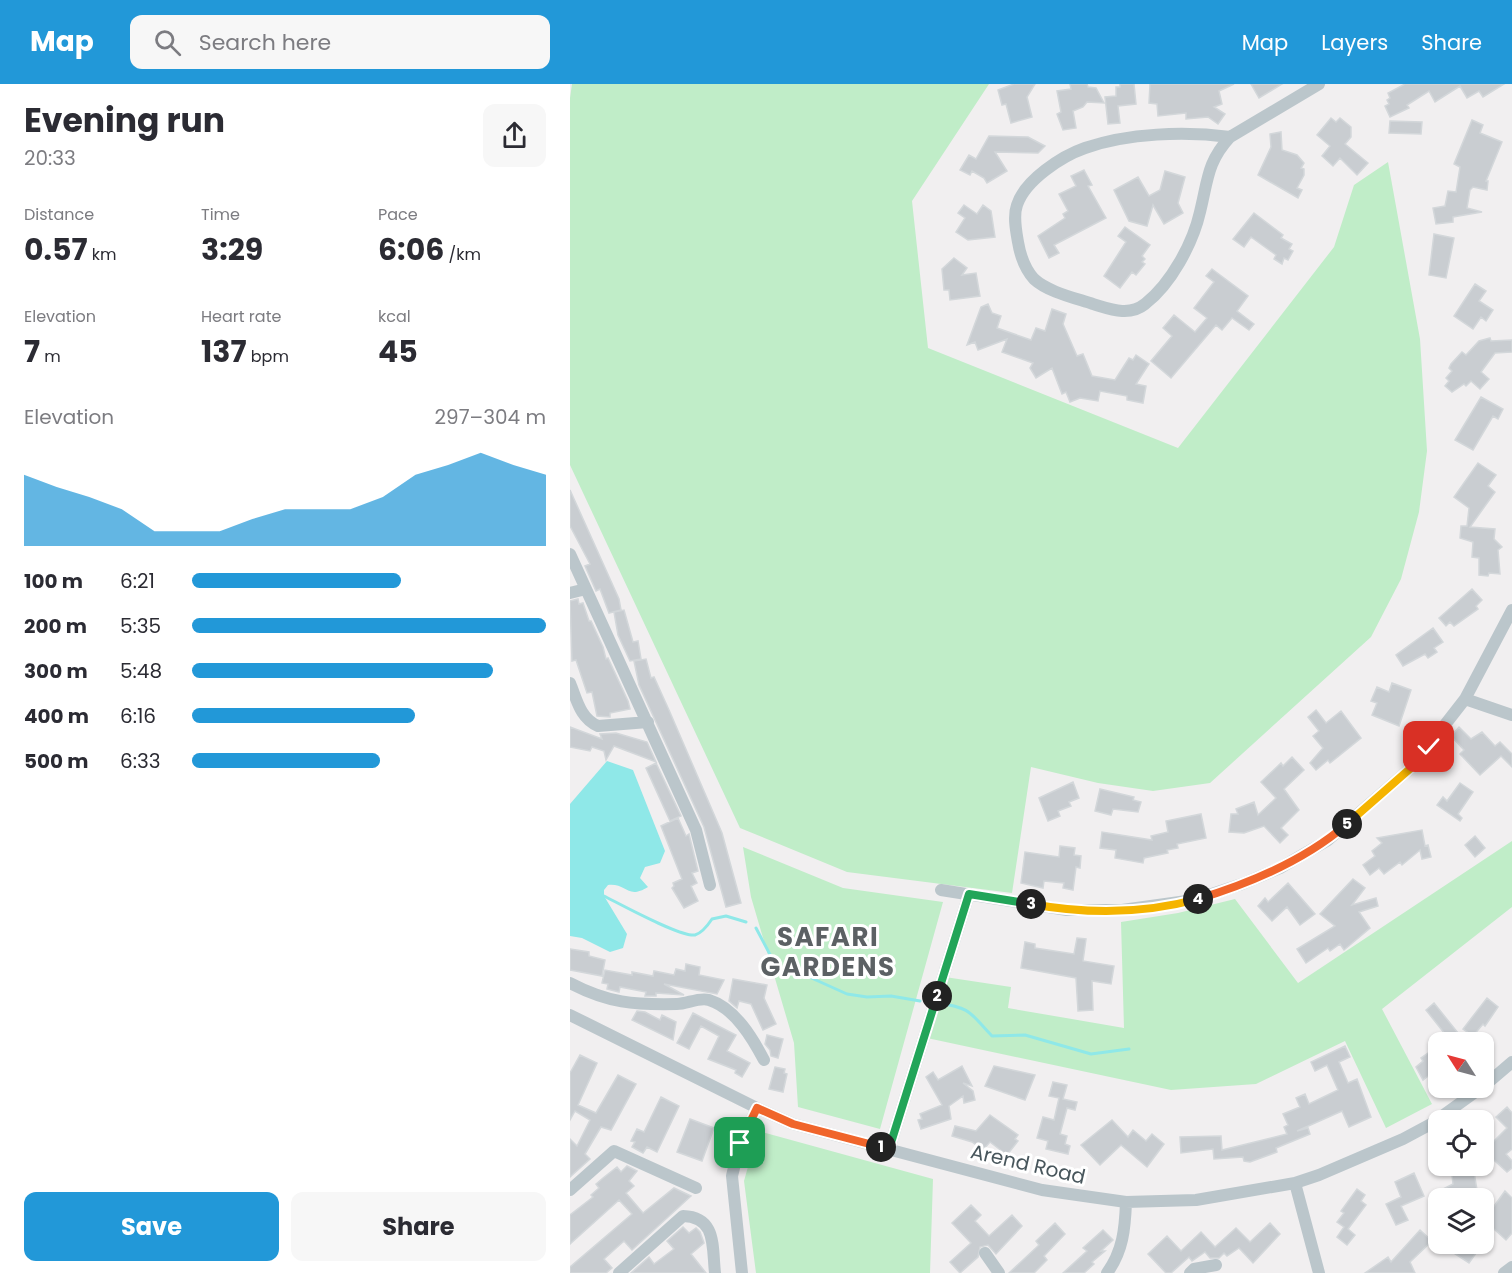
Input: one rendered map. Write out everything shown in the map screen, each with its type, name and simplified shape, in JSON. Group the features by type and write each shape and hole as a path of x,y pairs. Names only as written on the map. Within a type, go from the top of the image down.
{"street":[{"path":"1230,137 1186,132 1103,143 1083,148 1060,161 1026,190 1017,205 1016,228 1026,267 1044,286 1086,302 1126,311 1135,310 1144,305 1174,269 1190,241 1200,213 1212,161 1230,137 1319,84"},
{"path":"570,554 696,830 711,885"},
{"path":"570,593 586,589"},
{"path":"941,890 1092,912 1194,900 1280,868 1328,840 1412,767 1465,699 1512,610"},
{"path":"570,683 581,712 591,723 598,726 648,722"},
{"path":"1465,699 1512,715"},
{"path":"889,1149 969,894"},
{"path":"570,983 612,1001 679,1004 709,1000 718,1005 748,1032 764,1060"},
{"name":"Arend Road","path":"570,1015 793,1124 1042,1190 1126,1203 1196,1200 1295,1183 1403,1139 1431,1124 1467,1098"},
{"name":"Arend Road","path":"1494,1077 1512,1062"},
{"path":"742,1273 732,1176 740,1143 757,1108"},
{"path":"570,1190 614,1151 696,1188"},
{"path":"1295,1183 1319,1273"},
{"path":"1107,1273 1120,1252 1125,1232 1126,1203"},
{"path":"619,1273 683,1216 695,1216 704,1221 710,1230 715,1273"},
{"path":"986,1253 999,1273"},
{"path":"1190,1273 1194,1269 1216,1265"},
{"path":"1504,1273 1512,1267"}],"green space":[{"path":"572,84 989,84 912,201 928,348 1178,448 1334,247 1354,185 1388,162 1420,339 1427,451 1419,512 1401,579 1371,637 1210,783 1153,791 1098,783 1031,767 1012,893 847,872 740,828 570,465 570,98"},
{"path":"1512,841 1512,907 1382,1009 1432,1104 1386,1128 1345,1041 1256,1084 1171,1090 927,1038 945,977 1011,987 1008,1008 1124,1028 1121,922 1178,913 1235,899 1298,983"},
{"path":"743,847 843,888 943,902 880,1129 798,1107 794,1043 751,897"},
{"path":"758,1131 933,1179 930,1273 756,1273 744,1181"}],"water":[{"path":"607,761 633,770 665,851 660,863 645,867 640,878 648,887 641,891 631,892 619,886 608,885 604,890 604,896 627,934 623,948 610,952 582,938 570,936 570,804"}],"building":[{"path":"1014,84 1035,84 1027,97 1032,117 1011,123 1006,104 1002,105 998,90"},
{"path":"1070,84 1087,84 1088,87 1096,88 1104,103 1087,102 1083,107 1073,111 1076,128 1063,130 1057,114 1061,112 1057,91 1071,89"},
{"path":"1120,84 1134,84 1136,104 1118,106 1120,123 1108,124 1105,97 1116,96 1116,87 1120,87"},
{"path":"1150,84 1234,84 1219,91 1222,104 1214,107 1225,114 1218,124 1208,117 1186,119 1186,113 1158,116 1157,104 1149,103"},
{"path":"1251,84 1282,84 1259,98"},
{"path":"1405,84 1504,84 1483,97 1479,91 1467,98 1460,86 1435,102 1429,91 1407,105 1409,108 1390,117 1385,106 1389,104 1388,93"},
{"path":"1331,118 1336,122 1340,118 1351,127 1351,137 1345,144 1368,163 1357,175 1340,158 1333,166 1322,156 1330,146 1317,135"},
{"path":"1472,120 1483,125 1480,133 1502,142 1486,181 1488,181 1487,190 1473,187 1470,190 1467,208 1482,212 1453,217 1453,222 1436,224 1433,208 1445,206 1448,191 1456,192 1460,167 1454,164"},
{"path":"1390,121 1422,122 1421,134 1389,133"},
{"path":"1281,132 1282,150 1297,155 1304,163 1301,168 1304,169 1304,175 1297,188 1302,190 1298,198 1258,175 1271,147 1270,134"},
{"path":"989,136 1028,137 1045,146 1038,153 995,152 1007,171 987,183 984,178 972,171 970,175 960,170 969,155 976,159"},
{"path":"1084,170 1092,185 1088,186 1106,218 1054,245 1059,253 1049,258 1038,236 1065,218 1063,214 1068,211 1059,194 1076,186 1071,176"},
{"path":"1165,171 1185,177 1178,203 1183,213 1164,224 1153,205 1147,226 1129,221 1114,190 1138,177 1149,196 1160,190"},
{"path":"964,205 977,214 983,205 991,211 995,237 968,240 956,232 965,218 958,213"},
{"path":"1254,213 1283,235 1281,238 1292,244 1289,249 1293,251 1288,260 1284,258 1282,264 1274,259 1276,255 1251,237 1244,247 1233,239"},
{"path":"1125,227 1150,245 1142,256 1145,259 1142,262 1145,264 1136,275 1132,272 1120,288 1104,276 1126,242 1118,236"},
{"path":"1434,234 1454,238 1446,278 1429,275"},
{"path":"954,258 967,268 962,275 976,273 980,296 950,300 949,290 944,290 942,269"},
{"path":"1212,269 1248,296 1237,311 1254,324 1249,330 1232,318 1222,330 1216,325 1171,378 1151,361 1172,336 1163,328 1174,315 1195,332 1207,318 1194,308 1214,282 1206,276"},
{"path":"1475,284 1486,291 1479,301 1493,310 1486,321 1481,317 1473,329 1454,316"},
{"path":"988,304 992,313 1001,316 997,328 1031,340 1036,328 1045,331 1052,309 1066,314 1063,324 1077,356 1083,354 1092,376 1115,380 1129,358 1133,360 1136,355 1149,364 1136,384 1146,386 1143,403 1127,400 1127,396 1100,391 1098,401 1080,398 1070,402 1066,392 1062,394 1052,368 1036,378 1030,368 1033,363 1002,352 1007,339 978,350 975,342 967,345 981,307"},
{"path":"1490,338 1491,341 1512,340 1512,352 1495,353 1481,372 1489,379 1480,389 1471,381 1466,386 1464,384 1452,392 1445,386 1449,381 1446,378 1452,371 1449,368 1451,364 1462,352 1466,355 1479,341"},
{"path":"1481,397 1503,409 1498,419 1493,416 1473,450 1455,440"},
{"path":"1478,463 1496,475 1488,486 1495,492 1470,527 1495,529 1494,539 1502,547 1498,550 1500,574 1489,573 1488,576 1479,575 1479,558 1472,557 1473,542 1460,538 1461,526 1467,526 1469,508 1454,497"},
{"path":"570,490 619,599 621,610 609,613 600,589 596,591 585,566 590,564 570,526"},
{"path":"1472,589 1482,600 1476,606 1478,609 1454,626 1450,622 1446,626 1439,618"},
{"path":"578,599 579,604 583,603 606,659 608,658 628,701 630,709 610,713 610,717 597,716 592,692 587,693 576,660 572,661 570,601"},
{"path":"624,610 633,642 638,641 641,659 630,661 618,635 614,612"},
{"path":"1433,628 1443,642 1434,648 1437,652 1428,658 1425,654 1403,666 1396,655"},
{"path":"646,659 651,678 654,677 722,833 741,903 726,907 704,827 639,685 634,661"},
{"path":"1392,683 1411,690 1399,726 1372,715 1377,703 1371,701 1377,687 1389,692"},
{"path":"1316,710 1326,723 1341,711 1361,738 1330,763 1328,760 1316,770 1310,763 1323,748 1313,736 1319,731 1308,717"},
{"path":"570,727 602,739 600,734 616,733 647,742 656,762 614,746 606,760 604,751 592,747 590,751 570,747"},
{"path":"1459,727 1471,739 1482,732 1495,746 1500,742 1512,754 1512,767 1501,756 1480,775 1460,754 1464,750 1451,736"},
{"path":"1292,757 1304,770 1284,789 1299,810 1281,828 1288,835 1280,843 1264,826 1244,833 1229,832 1231,814 1238,814 1236,809 1254,802 1258,815 1276,798 1261,782 1281,763 1283,766"},
{"path":"656,763 681,816 670,821 646,768"},
{"path":"1073,782 1079,798 1069,802 1071,806 1058,811 1060,816 1048,821 1039,798"},
{"path":"1460,783 1473,792 1458,814 1462,818 1460,821 1437,805 1443,797 1447,801"},
{"path":"1100,789 1134,797 1133,800 1141,802 1138,812 1113,809 1111,815 1095,811"},
{"path":"1201,814 1206,838 1177,844 1178,848 1167,850 1168,853 1144,858 1143,863 1115,858 1116,850 1100,848 1102,832 1152,840 1151,836 1168,832 1166,821"},
{"path":"678,818 686,836 689,834 698,871 692,873 697,883 691,886 698,901 684,908 672,888 673,883 682,879 661,826"},
{"path":"1422,830 1425,846 1428,845 1431,857 1422,859 1420,850 1402,865 1400,862 1384,874 1379,868 1370,875 1363,865 1375,856 1372,851 1382,843 1377,838"},
{"path":"1475,836 1485,848 1475,857 1465,845"},
{"path":"1060,846 1075,848 1074,855 1081,856 1080,868 1076,867 1073,890 1063,888 1064,883 1044,881 1043,888 1021,883 1025,852 1059,857"},
{"path":"1353,879 1365,888 1352,905 1376,898 1378,906 1359,912 1370,928 1344,950 1340,944 1330,951 1328,948 1306,963 1297,949 1335,926 1320,914"},
{"path":"1288,883 1315,914 1300,925 1287,907 1272,921 1258,906 1265,898 1268,902"},
{"path":"1077,938 1086,939 1083,961 1114,966 1111,984 1092,981 1093,1010 1078,1011 1076,978 1021,968 1025,942 1035,944 1035,948 1074,954"},
{"path":"570,949 589,952 589,956 605,960 602,976 570,970"},
{"path":"686,964 700,967 699,975 724,980 717,994 664,984 684,995 656,993 656,996 645,996 646,992 620,987 619,992 607,989 608,984 602,983 605,970 632,975 632,972 653,976 654,971 674,975 676,969 685,971"},
{"path":"733,979 767,985 764,998 776,1024 763,1030 751,1004 739,1001 737,1008 729,1001"},
{"path":"1487,998 1498,1007 1485,1026 1483,1024 1476,1032 1467,1032 1463,1029"},
{"path":"1434,1003 1457,1032 1443,1032 1426,1010"},
{"path":"637,1011 645,1012 660,1020 662,1015 676,1022 673,1040 632,1020"},
{"path":"693,1013 736,1035 727,1051 750,1063 742,1077 735,1073 736,1070 708,1059 719,1036 701,1026 689,1049 677,1043"},
{"path":"767,1035 783,1039 778,1058 771,1056 765,1044"},
{"path":"1345,1046 1350,1057 1339,1062 1348,1083 1357,1079 1371,1117 1349,1127 1342,1111 1297,1131 1308,1128 1310,1134 1276,1148 1277,1152 1250,1162 1244,1161 1243,1157 1214,1159 1213,1149 1181,1153 1180,1137 1221,1136 1222,1150 1287,1134 1284,1127 1288,1125 1283,1114 1300,1107 1296,1098 1305,1094 1309,1104 1338,1090 1327,1065 1315,1071 1311,1062"},
{"path":"1428,1053 1428,1076 1423,1080 1416,1067 1423,1061 1421,1058"},
{"path":"580,1055 597,1063 578,1105 596,1113 618,1075 636,1084 611,1130 601,1127 585,1154 590,1159 570,1177 570,1139 577,1146 590,1120 575,1111 570,1120 570,1073"},
{"path":"962,1066 972,1086 963,1083 973,1091 975,1100 964,1103 963,1096 949,1106 951,1119 921,1129 918,1120 922,1119 920,1114 942,1105 926,1077 933,1072 938,1080"},
{"path":"994,1066 1035,1075 1025,1100 985,1086"},
{"path":"775,1067 785,1069 784,1073 787,1074 783,1092 769,1089"},
{"path":"1053,1082 1067,1085 1063,1099 1077,1102 1075,1110 1067,1108 1060,1134 1067,1136 1065,1144 1070,1146 1068,1154 1046,1149 1048,1141 1037,1138 1043,1117 1054,1120 1059,1098 1049,1096"},
{"path":"661,1097 679,1106 657,1152 647,1147 643,1153 632,1147 635,1142 631,1141 637,1129 644,1132"},
{"path":"1507,1107 1512,1113 1512,1149 1506,1154 1512,1161 1512,1168 1507,1172 1494,1160 1494,1141 1507,1128 1496,1117"},
{"path":"990,1115 1018,1135 1015,1139 1018,1141 1007,1155 990,1142 983,1150 972,1142 952,1136 955,1126 976,1131"},
{"path":"690,1119 714,1128 702,1161 677,1152"},
{"path":"1112,1120 1128,1137 1133,1130 1146,1141 1152,1134 1164,1144 1147,1167 1121,1145 1100,1165 1081,1145"},
{"path":"627,1166 637,1171 629,1181 634,1186 626,1193 643,1213 674,1188 691,1196 632,1250 624,1241 604,1259 612,1268 606,1273 570,1273 570,1267 632,1214 619,1200 570,1244 570,1215 593,1197 591,1195 599,1188 596,1184 617,1167 621,1172"},
{"path":"1414,1173 1424,1196 1401,1206 1408,1220 1396,1225 1386,1204 1401,1197 1395,1182"},
{"path":"1452,1176 1475,1176 1477,1188 1445,1188 1453,1184"},
{"path":"1357,1189 1365,1195 1361,1201 1366,1205 1348,1229 1355,1235 1347,1245 1337,1237 1344,1227 1337,1222 1344,1213 1341,1211"},
{"path":"1505,1191 1512,1198 1512,1233 1506,1240 1494,1229 1494,1206"},
{"path":"971,1205 981,1215 975,1221 989,1236 1012,1215 1022,1226 996,1254 988,1245 980,1247 978,1257 960,1273 950,1262 971,1243 952,1223"},
{"path":"1055,1223 1065,1234 1044,1256 1047,1260 1034,1273 1009,1273 1039,1245 1036,1241"},
{"path":"1270,1223 1280,1234 1253,1263 1239,1248 1227,1256 1224,1253 1219,1258 1210,1258 1205,1252 1192,1261 1189,1257 1171,1273 1166,1273 1148,1254 1167,1236 1181,1251 1201,1232 1215,1247 1236,1228 1250,1242"},
{"path":"683,1227 689,1233 696,1228 700,1232 704,1243 691,1254 706,1273 631,1273 649,1257 654,1264 674,1249 667,1241"},
{"path":"1103,1230 1113,1240 1101,1251 1105,1251 1092,1262 1094,1264 1084,1273 1063,1273 1087,1251 1083,1248"},
{"path":"1420,1230 1428,1237 1428,1245 1410,1262 1415,1273 1365,1273 1388,1257 1391,1262"},
{"path":"1455,1254 1475,1254 1469,1263"}],"waterway":[{"path":"604,896 664,926 687,934 698,934 712,919 726,916 746,922"},
{"path":"756,928 775,964 788,972 807,976 847,994 867,997 891,996 920,1001"},
{"path":"938,1003 958,1007 970,1013 992,1036 1025,1035 1091,1054 1129,1049"}],"district":[{"name":"SAFARI GARDENS","path":"828,952"}],"route":[{"path":"740,1143 757,1108 793,1124 889,1149 969,894 1092,912 1171,904 1218,893 1280,868 1328,840 1412,767 1429,747"}]}
